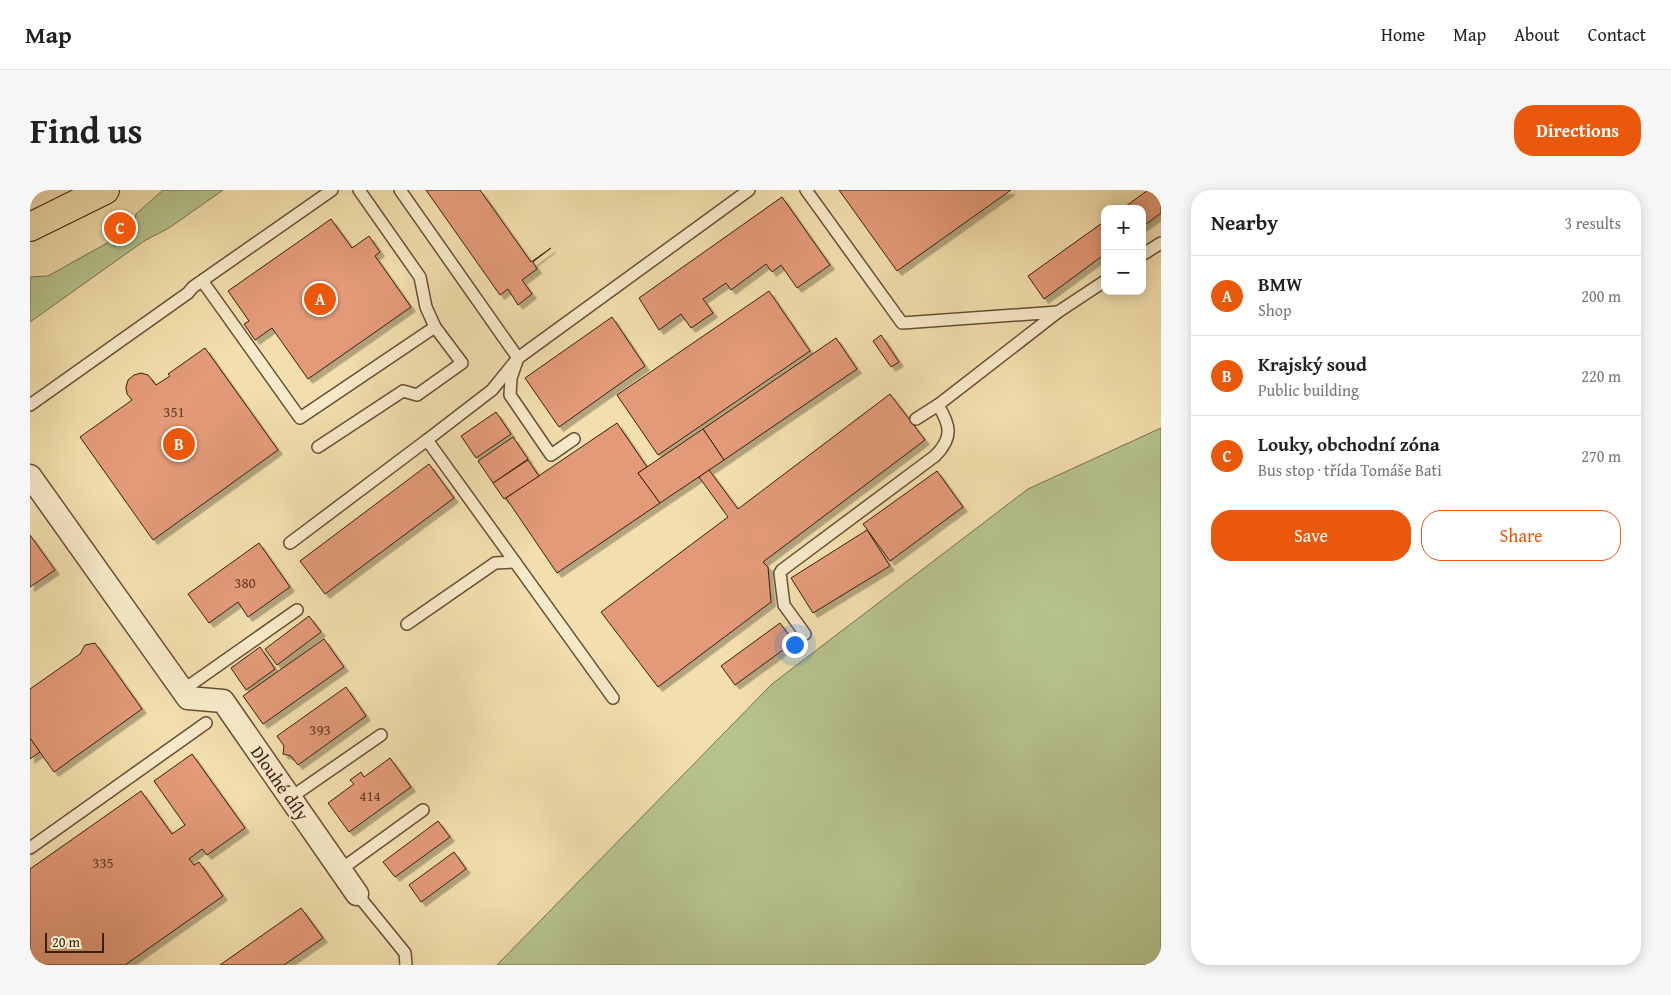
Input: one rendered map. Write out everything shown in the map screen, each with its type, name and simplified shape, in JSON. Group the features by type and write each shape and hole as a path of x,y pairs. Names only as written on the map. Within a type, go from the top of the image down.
{"main road":[{"path":"30,228 105,190"}],"street":[{"path":"30,476 186,694"},
{"name":"Dlouhé díly","path":"186,694 223,701 357,894"}],"lane":[{"path":"30,405 332,190"},
{"path":"318,447 403,390 417,395 462,363 435,327 426,308 420,277 359,190"},
{"path":"400,190 518,358"},
{"path":"290,543 492,390 518,358 749,190"},
{"path":"806,190 902,323 1058,312"},
{"path":"1146,252 1161,243"},
{"path":"203,282 300,418 435,327"},
{"path":"916,419 938,405 1058,312 1101,283"},
{"path":"518,358 511,378 510,395 550,455 574,439"},
{"path":"804,634 784,605 780,573 935,456 945,445 948,432 948,421 938,405"},
{"path":"427,440 613,698"},
{"path":"407,624 495,563 515,562"},
{"path":"186,694 297,610"},
{"path":"30,848 206,723"},
{"path":"290,798 381,735"},
{"path":"340,870 423,810"},
{"path":"357,894 405,953 406,965"}],"green space":[{"path":"163,190 223,190 169,228 144,241 30,322 30,277 48,276 134,228 136,214"},
{"path":"1161,428 1161,965 497,965 772,684 1028,489"}],"building":[{"path":"426,190 480,190 531,262 551,248 533,262 537,269 522,280 532,294 518,305 508,289 500,295"},
{"path":"839,190 1011,190 897,271"},
{"path":"1148,190 1161,190 1161,213 1146,224 1146,205 1127,205"},
{"path":"782,197 830,265 797,288 781,265 772,272 766,264 731,290 726,283 703,299 713,313 691,328 681,314 659,330 639,298"},
{"path":"331,219 352,248 369,236 380,252 375,256 411,307 308,379 272,328 255,340 244,324 249,321 228,291"},
{"path":"1101,224 1101,257 1044,299 1028,276"},
{"path":"122,231 124,235 110,242 108,239"},
{"path":"769,291 810,351 658,455 617,395"},
{"path":"612,317 645,366 559,427 525,378"},
{"path":"881,335 899,362 891,367 873,341"},
{"path":"836,338 857,369 724,460 703,429"},
{"path":"205,348 278,450 153,540 80,437 132,400 127,394 126,387 128,380 134,375 141,373 148,375 156,385 170,376 168,374"},
{"path":"890,394 925,440 763,562 768,567 771,602 658,687 601,612 728,517 699,477 709,470 738,509"},
{"path":"496,412 511,434 476,458 461,436"},
{"path":"617,423 647,467 638,473 660,503 557,573 506,498"},
{"path":"703,429 724,460 660,503 638,473"},
{"path":"513,437 528,459 493,483 478,461"},
{"path":"528,460 539,476 504,499 493,483"},
{"path":"429,464 454,498 325,594 300,561"},
{"path":"937,471 963,507 890,561 863,524"},
{"path":"867,530 890,566 813,613 791,578"},
{"path":"30,535 55,570 30,587"},
{"path":"259,543 290,587 248,617 238,602 209,623 188,594"},
{"path":"309,616 321,632 277,665 265,649"},
{"path":"780,623 794,642 735,685 721,666"},
{"path":"324,639 344,667 263,724 243,696"},
{"path":"95,643 142,709 54,772 30,738 30,689 80,654 85,645"},
{"path":"260,647 275,669 246,690 231,668"},
{"path":"346,687 366,716 298,765 291,756 283,754 284,746 277,736"},
{"path":"30,738 40,752 30,759"},
{"path":"192,754 245,828 207,855 202,849 189,859 194,865 199,862 223,896 125,965 30,965 30,869 141,791 172,834 185,825 154,781"},
{"path":"390,758 411,787 349,832 328,803 354,784 350,780 361,772 364,777"},
{"path":"438,821 450,837 395,877 383,862"},
{"path":"454,852 466,869 421,902 409,885"},
{"path":"301,908 323,938 284,965 220,965"}],"place":[{"name":"Louky, obchodní zóna","path":"120,228"},
{"name":"BMW","path":"320,299"},
{"name":"Krajský soud","path":"179,444"}]}
